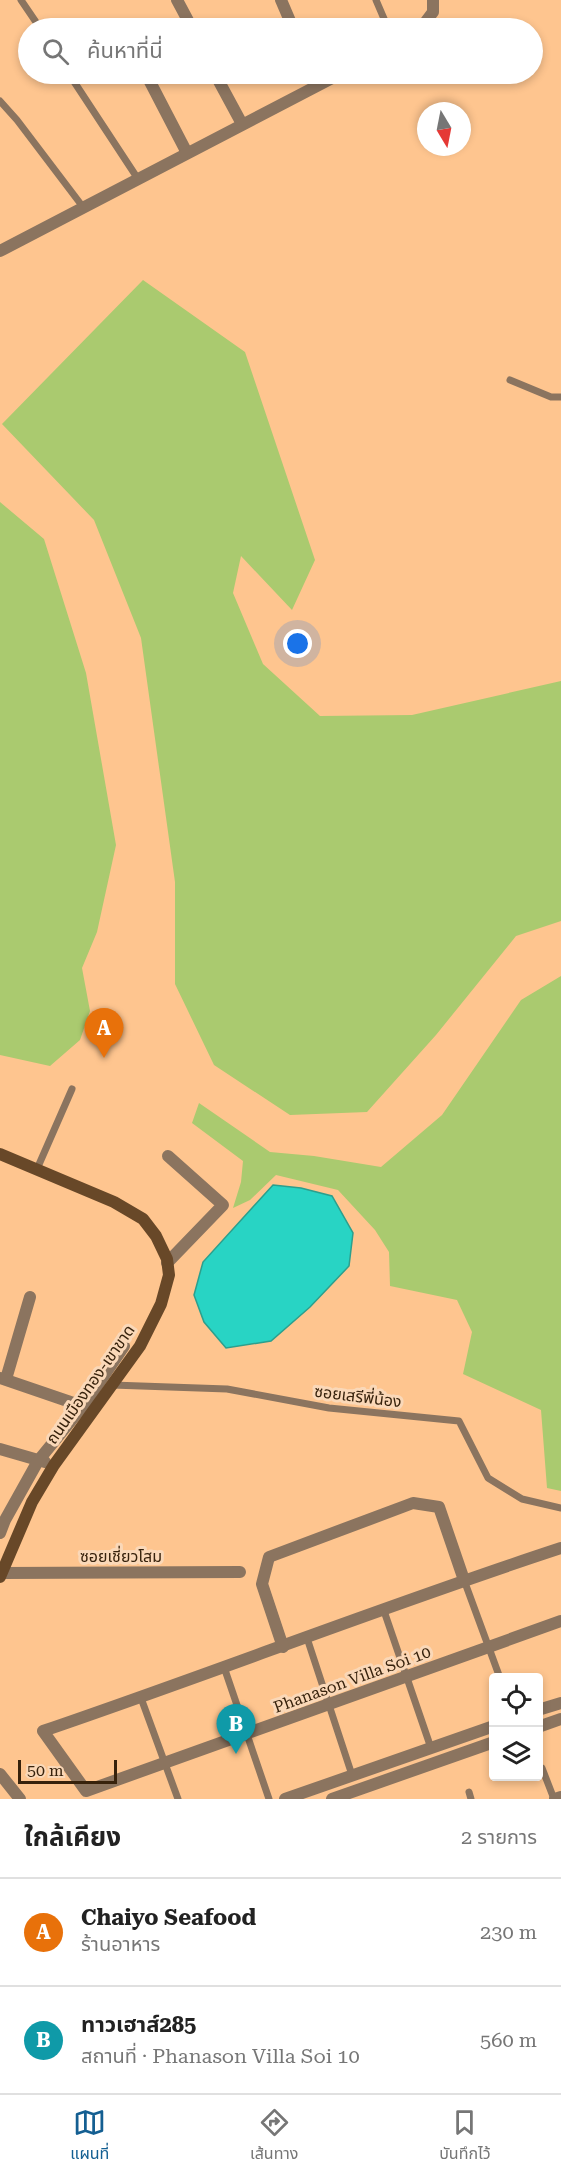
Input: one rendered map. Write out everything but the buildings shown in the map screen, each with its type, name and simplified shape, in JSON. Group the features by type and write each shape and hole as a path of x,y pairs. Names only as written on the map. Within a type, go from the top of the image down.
{"street":[{"path":"177,0 187,18"},
{"path":"280,0 288,18"},
{"path":"428,18 433,12 433,0"},
{"path":"151,84 187,153"},
{"path":"220,84 242,124"},
{"path":"0,251 242,124 308,84"},
{"name":"ถนนเมืองทอง-เขาขาด","path":"0,1154 114,1202 143,1219 156,1236 167,1263 169,1275 160,1304 140,1346 54,1465 4,1551 1,1575"},
{"path":"167,1263 223,1205 168,1156"},
{"path":"30,1297 3,1378 95,1410"},
{"path":"0,1533 38,1461 83,1406 124,1346"},
{"path":"0,1449 54,1465"},
{"path":"283,1647 262,1584 269,1557 413,1503 439,1508 464,1580"},
{"path":"141,1698 464,1580 561,1548"},
{"name":"ซอยเชี่ยวโสม","path":"1,1575 240,1572"},
{"name":"Phanason Villa Soi 10","path":"141,1698 43,1731 86,1791 561,1622"},
{"path":"543,1708 561,1703"},
{"path":"543,1725 561,1719"},
{"path":"285,1799 491,1727"},
{"path":"332,1799 489,1744"},
{"path":"0,1774 20,1799"},
{"path":"554,1799 561,1797"}],"lane":[{"path":"21,0 33,18"},
{"path":"376,0 384,18"},
{"path":"76,84 138,179"},
{"path":"0,101 83,207"},
{"path":"510,380 551,397 561,397"},
{"path":"37,1169 72,1089"},
{"name":"ซอยเสรีพี่น้อง","path":"112,1385 227,1389 329,1408 459,1421 488,1478 522,1499 561,1508"},
{"path":"464,1580 498,1673"},
{"path":"384,1611 431,1748"},
{"path":"308,1638 352,1775"},
{"path":"224,1667 269,1799"},
{"path":"141,1698 178,1799"},
{"path":"543,1771 554,1799"}],"green space":[{"path":"143,280 245,352 315,560 292,610 241,556 233,593 263,664 320,716 412,715 561,681 561,921 516,936 436,1035 367,1112 290,1115 214,1065 175,984 175,882 141,638 94,520 2,424"},
{"path":"0,502 44,539 86,673 116,845 97,932 82,968 90,1011 80,1040 50,1066 0,1055"},
{"path":"561,976 561,1491 547,1488 541,1410 463,1374 472,1332 457,1300 390,1286 389,1252 375,1230 338,1190 276,1175 250,1200 233,1208 241,1182 243,1161 192,1123 199,1103 270,1152 314,1156 381,1167 442,1115 521,1000"}],"water":[{"path":"273,1185 301,1188 332,1196 353,1233 349,1266 310,1307 271,1341 226,1348 204,1322 194,1295 203,1262"}],"place":[{"name":"Chaiyo Seafood","path":"104,1058"},
{"name":"ทาวเฮาส์285","path":"236,1754"}]}
